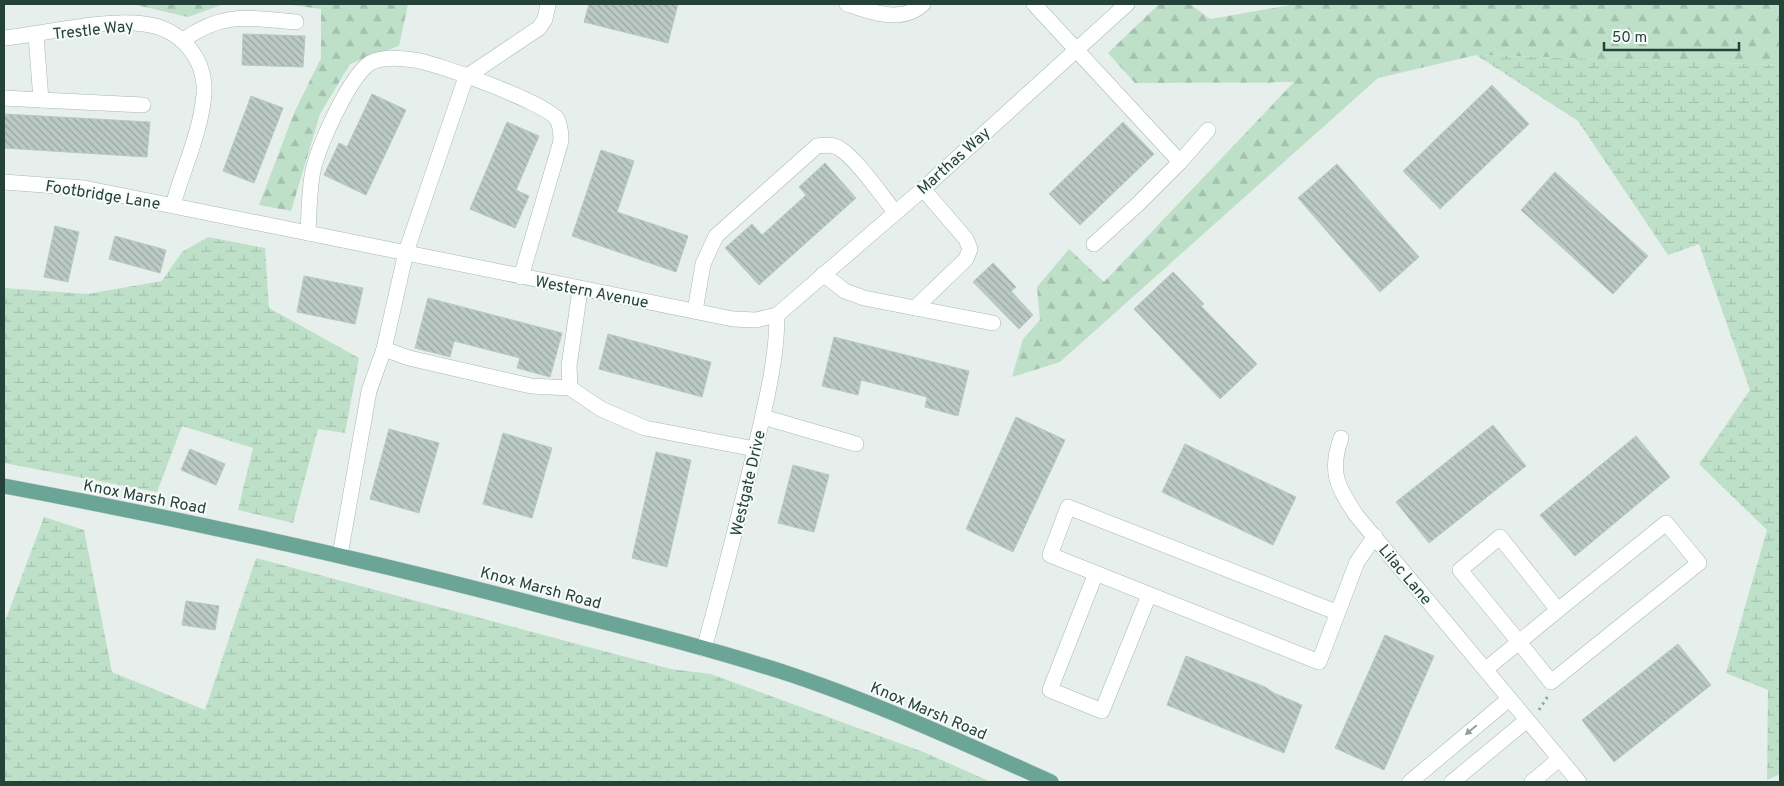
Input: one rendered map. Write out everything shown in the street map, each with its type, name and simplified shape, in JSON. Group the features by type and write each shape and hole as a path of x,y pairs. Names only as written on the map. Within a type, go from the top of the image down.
{"main road":[{"name":"Knox Marsh Road","path":"4,486 152,514 340,555 704,649 792,675 869,703 1051,782"}],"street":[{"path":"340,555 369,391 384,350 406,252 466,77 538,28 545,19 548,4"},
{"path":"847,4 892,15 906,14 923,4"},
{"path":"1034,4 1180,162"},
{"name":"Marthas Way","path":"777,315 923,189 1076,48 1127,4"},
{"path":"183,40 204,26 235,18 296,22"},
{"name":"Trestle Way","path":"4,38 103,25 144,24 166,29 183,40 193,51 202,71 204,93 201,114 173,205"},
{"path":"36,35 41,100"},
{"path":"308,233 312,175 318,155 355,76 371,62 393,58 435,64 549,111 557,119 561,129 561,141 521,277"},
{"path":"4,98 143,104"},
{"path":"1094,244 1180,162 1208,130"},
{"path":"695,311 703,264 716,236 817,146 828,144 838,148 849,157 895,212"},
{"name":"Footbridge Lane","path":"4,182 84,188 308,233"},
{"path":"915,308 966,258 970,249 966,239 923,189"},
{"name":"Western Avenue","path":"308,233 406,252 580,290 733,319 756,320 777,315"},
{"path":"823,274 845,291 864,298 993,323"},
{"path":"570,388 569,366 580,290"},
{"name":"Westgate Drive","path":"704,649 741,512 763,417 777,344 777,315"},
{"path":"384,350 409,358 531,386 570,388 613,415 645,428 755,449"},
{"path":"763,417 856,444"},
{"name":"Lilac Lane","path":"1341,438 1335,455 1336,481 1356,515 1509,699 1531,717 1559,759 1579,782"},
{"path":"1336,612 1068,507 1050,555 1319,662 1336,612 1357,562 1374,536"},
{"path":"1486,669 1519,642 1558,610 1666,523 1698,563 1551,682 1519,642 1460,570 1500,538 1558,610"},
{"path":"1096,573 1050,690 1102,711 1150,594"},
{"path":"1410,782 1509,699"},
{"path":"1452,782 1531,717"},
{"path":"1532,782 1559,759"}],"path":[{"path":"1531,717 1548,697 1551,682"}],"green space":[{"path":"132,4 224,4 188,17"},
{"path":"284,4 408,4 399,46 350,64 320,114 291,211 259,205 294,113 321,58 321,9"},
{"path":"1159,4 1190,4 1210,19 1297,4 1780,4 1780,65 1476,55 1378,78 1060,362 1012,377 1023,339 1040,320 1037,287 1069,249 1104,282 1294,82 1135,83 1108,53"},
{"path":"1476,55 1780,65 1780,774 1767,780 1768,690 1726,673 1767,530 1699,464 1750,390 1699,244 1668,255 1578,121"},
{"path":"208,237 265,248 269,308 359,358 345,433 318,429 293,523 238,510 253,448 182,426 157,492 4,463 4,288 87,294 162,281 182,252"},
{"path":"44,517 84,530 112,672 205,710 256,558 671,669 711,674 926,753 991,782 4,782 4,624"}],"building":[{"path":"589,4 678,4 668,43 584,22"},
{"path":"243,34 305,36 303,67 242,65"},
{"path":"1492,85 1529,124 1440,209 1403,171"},
{"path":"372,94 406,110 366,195 324,175 339,143 347,147"},
{"path":"251,96 283,108 254,183 223,171"},
{"path":"4,114 150,122 147,157 4,148"},
{"path":"507,122 539,136 516,190 529,196 515,228 470,209"},
{"path":"1123,122 1154,154 1080,225 1049,194"},
{"path":"601,150 634,161 617,212 688,236 676,272 572,236"},
{"path":"825,163 856,198 759,285 725,248 752,224 762,235 806,195 799,187"},
{"path":"1337,164 1419,257 1380,292 1298,198"},
{"path":"1555,172 1648,256 1613,294 1521,210"},
{"path":"55,226 79,232 68,282 44,277"},
{"path":"115,236 166,250 160,273 109,259"},
{"path":"993,263 1016,287 1011,291 1033,315 1019,329 973,282"},
{"path":"1173,272 1204,304 1201,306 1257,364 1220,399 1134,309"},
{"path":"304,276 363,288 355,324 297,312"},
{"path":"428,298 562,333 550,377 517,368 520,358 454,341 450,357 415,348"},
{"path":"608,334 711,362 702,397 599,369"},
{"path":"834,337 969,371 958,416 925,407 927,397 861,380 858,395 822,386"},
{"path":"1016,417 1065,440 1013,552 966,529"},
{"path":"1493,425 1526,466 1429,543 1396,502"},
{"path":"389,429 439,443 419,513 370,499"},
{"path":"503,433 552,448 532,518 483,504"},
{"path":"1636,436 1670,477 1575,556 1540,515"},
{"path":"1185,444 1296,497 1273,545 1162,492"},
{"path":"190,449 225,464 216,485 181,470"},
{"path":"656,452 691,460 667,567 632,558"},
{"path":"793,465 829,475 814,532 778,523"},
{"path":"186,601 219,606 215,630 182,625"},
{"path":"1385,635 1434,656 1384,770 1335,748"},
{"path":"1678,644 1711,685 1614,762 1582,720"},
{"path":"1186,656 1265,687 1302,705 1284,753 1167,705"}]}
